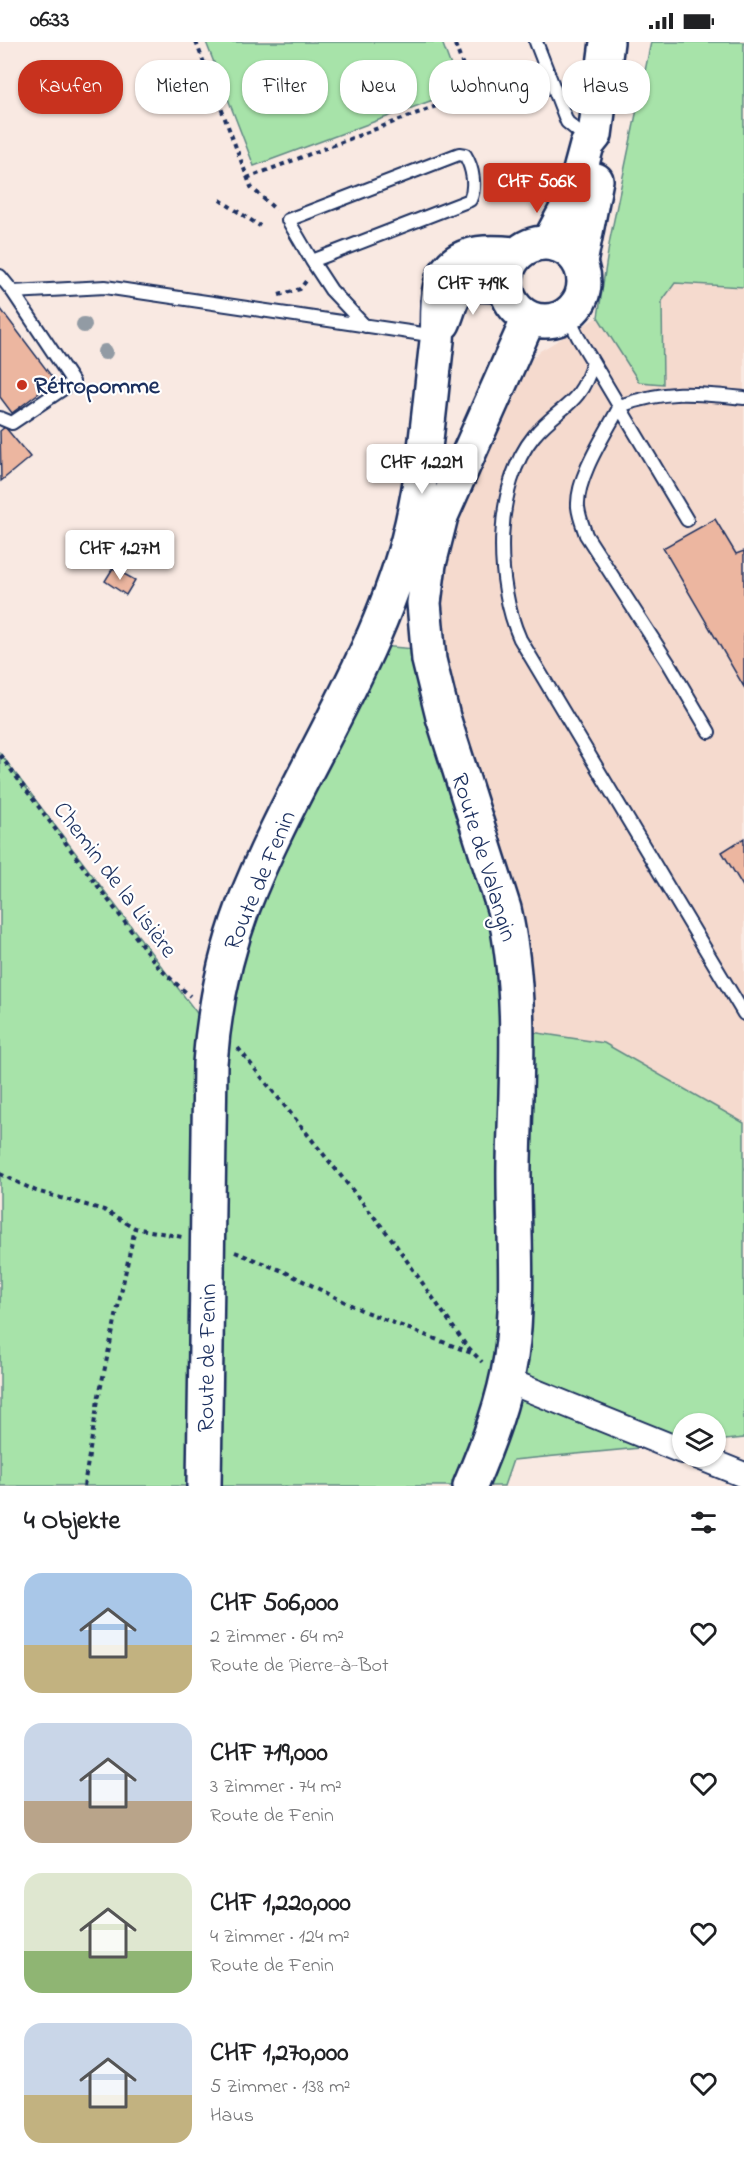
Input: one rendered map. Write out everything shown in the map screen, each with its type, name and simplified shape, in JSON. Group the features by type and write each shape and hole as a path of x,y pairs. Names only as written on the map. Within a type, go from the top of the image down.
{"main road":[{"path":"549,242 573,197 587,145 595,135 607,42"},
{"path":"580,263 562,246 549,242 537,243 517,254 506,275 506,286 514,305 530,318 542,321 555,320 567,314 581,296 584,285 580,263 600,157 599,142 595,135"},
{"name":"Route de Fenin","path":"204,1486 210,1063 213,1017 223,970 243,906 361,663 392,590 407,542 418,493 437,336 440,291 449,268 465,256 493,252 517,254"},
{"name":"Route de Fenin","path":"437,336 454,294 460,289 483,284 506,286"},
{"name":"Route de Valangin","path":"470,1486 500,1409 511,1355 516,1276 514,1175 518,1030 514,963 498,885 438,700 426,638 424,603 429,564 441,516 530,318"}],"street":[{"path":"506,1380 672,1447"},
{"path":"724,1467 744,1475"}],"lane":[{"path":"536,42 567,122 578,131 595,135"},
{"path":"315,266 466,203 472,196 472,169 465,155 459,154 288,220 315,266 343,305 365,326"},
{"path":"0,276 73,382 12,423 0,418"},
{"path":"13,292 105,287 437,336"},
{"path":"567,314 578,337 687,520"},
{"path":"593,362 582,392 536,434 517,462 505,507 503,541 508,606 520,639 744,1014"},
{"path":"709,732 669,664 586,535 580,519 579,494 620,406 663,393 744,398"}],"path":[{"path":"196,42 251,187 288,220"},
{"path":"248,178 473,92 454,42"},
{"path":"472,169 490,166 550,201"},
{"path":"220,200 260,226"},
{"path":"258,310 273,297 300,289 315,266"},
{"name":"Chemin de la Lisière","path":"0,755 159,968 213,1017 391,1238 474,1354"},
{"path":"0,1174 36,1191 104,1210 135,1228 208,1242 285,1272 373,1315 474,1354 506,1380"},
{"path":"84,1486 98,1400 135,1228"}],"shaded area":[{"path":"675,283 744,287 744,1123 604,1043 528,1032 449,706 436,622 452,522 525,366 540,351 598,317 639,382 663,383 662,301"}],"green space":[{"path":"206,42 442,42 449,60 429,60 429,101 417,106 417,60 340,60 340,114 395,114 254,166 230,104 230,60 213,60"},
{"path":"651,42 744,42 744,287 675,283 662,301 663,384 639,382 598,317 610,239 636,114 650,114 650,60 647,60"},
{"path":"381,646 414,649 477,860 518,1030 604,1043 744,1123 744,1438 726,1440 726,1413 672,1413 672,1445 513,1460 504,1486 0,1486 0,753 218,1041 270,879"}],"building":[{"path":"0,308 55,381 12,413 0,397"},
{"path":"5,427 30,457 1,481 0,431"},
{"path":"715,519 736,554 744,551 744,687 663,548"},
{"path":"113,568 135,580 126,595 105,581"},
{"path":"744,838 744,888 722,852"}],"place":[{"name":"Rétropomme","path":"22,385"}]}
